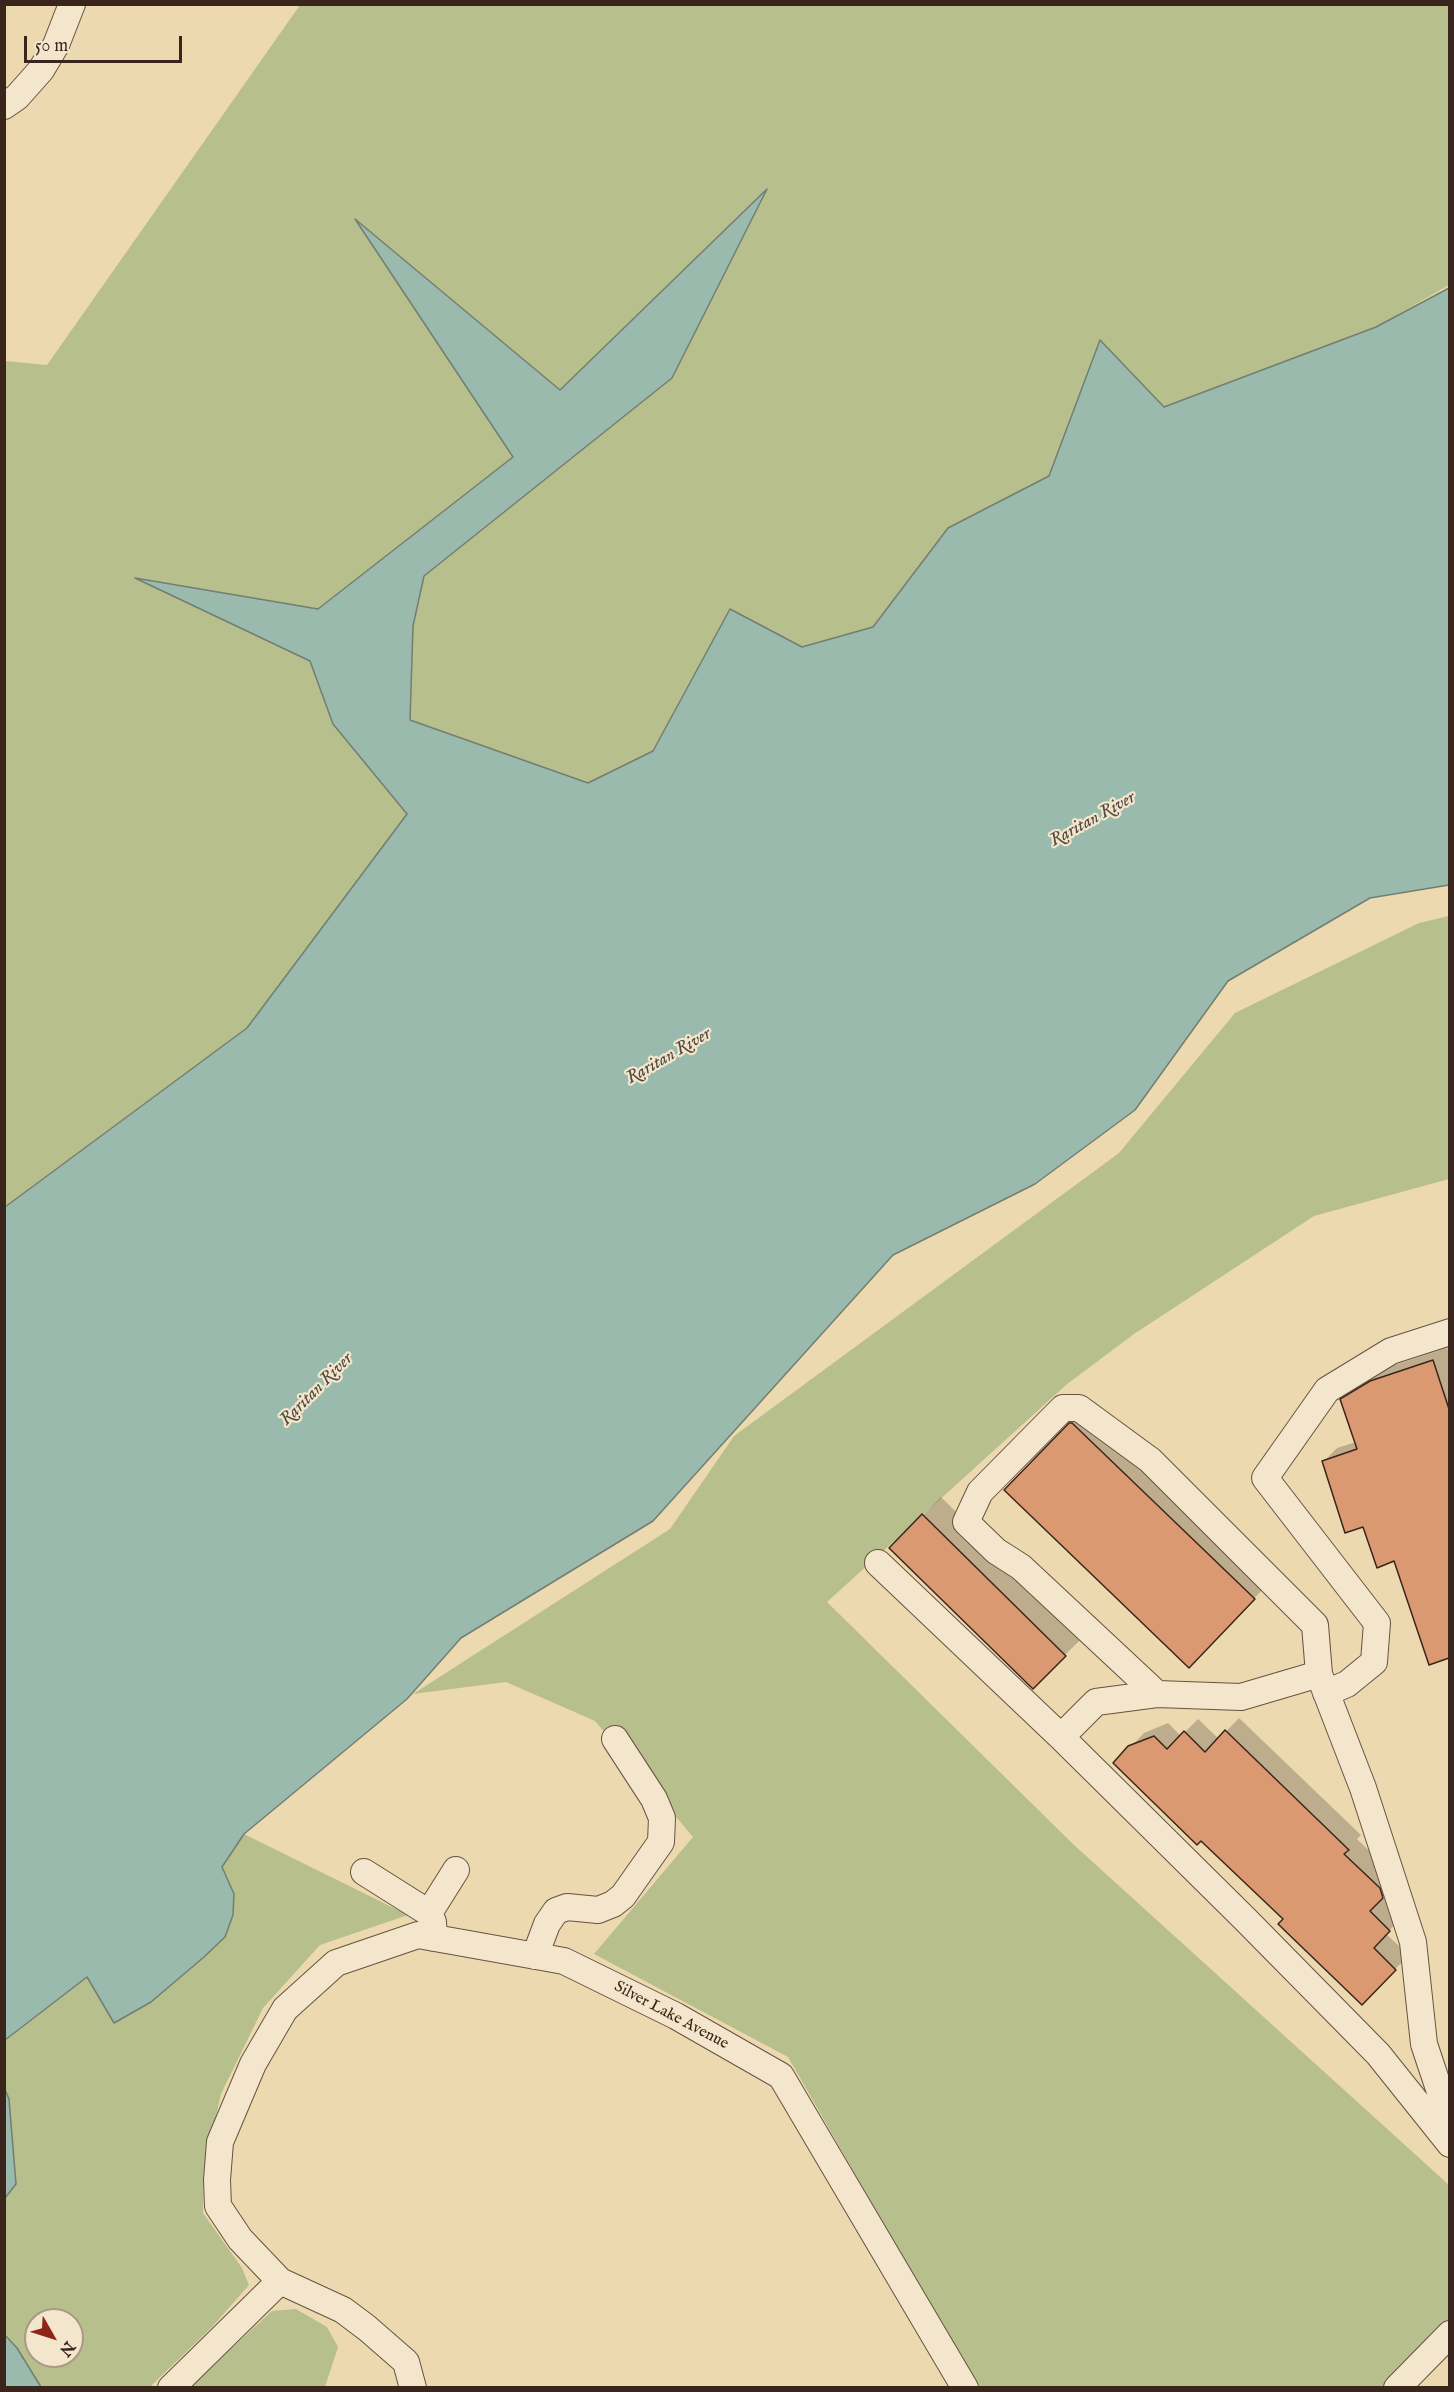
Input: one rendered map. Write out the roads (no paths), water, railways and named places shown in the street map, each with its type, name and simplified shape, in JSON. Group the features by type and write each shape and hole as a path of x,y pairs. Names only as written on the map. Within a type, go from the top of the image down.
{"street":[{"path":"4,106 17,97 41,70 56,45 72,4"},
{"path":"1061,1737 1096,1702 1157,1694 1241,1697 1323,1684 1347,1684 1374,1662 1377,1623 1265,1478 1327,1390 1391,1351 1449,1332"},
{"path":"1157,1694 1021,1567 996,1551 966,1522 980,1492 1063,1408 1079,1408 1150,1460 1315,1624 1323,1684 1363,1788 1413,1942 1424,2044 1449,2122"},
{"path":"878,1563 1061,1737 1378,2054 1449,2144"},
{"path":"535,1956 547,1924 556,1911 567,1907 598,1910 613,1904 623,1896 661,1842 662,1818 658,1808 615,1739"},
{"path":"429,1913 456,1869"},
{"path":"364,1872 429,1913 433,1922 434,1938"},
{"name":"Silver Lake Avenue","path":"280,2281 240,2239 218,2206 217,2180 220,2142 253,2064 285,2009 336,1963 418,1935 564,1961 676,2016 781,2076 965,2388"},
{"path":"171,2388 280,2281 343,2310 367,2328 406,2362 413,2388"},
{"path":"1396,2388 1449,2334"}],"water":[{"name":"Raritan River","path":"767,189 672,378 424,576 413,626 410,720 588,783 653,751 730,609 802,647 873,627 948,528 1049,476 1100,340 1164,407 1376,327 1449,288 1449,885 1370,898 1228,981 1135,1110 1035,1184 893,1255 653,1521 461,1638 407,1699 244,1834 222,1867 234,1894 233,1915 225,1937 204,1957 151,2002 114,2023 87,1977 5,2040 5,1207 247,1028 407,814 333,724 310,661 135,578 318,609 513,457 355,219 560,390"},
{"path":"4,2087 9,2099 16,2184 5,2198"},
{"path":"4,2334 24,2359 24,2368 29,2368 41,2387 5,2387"}]}
